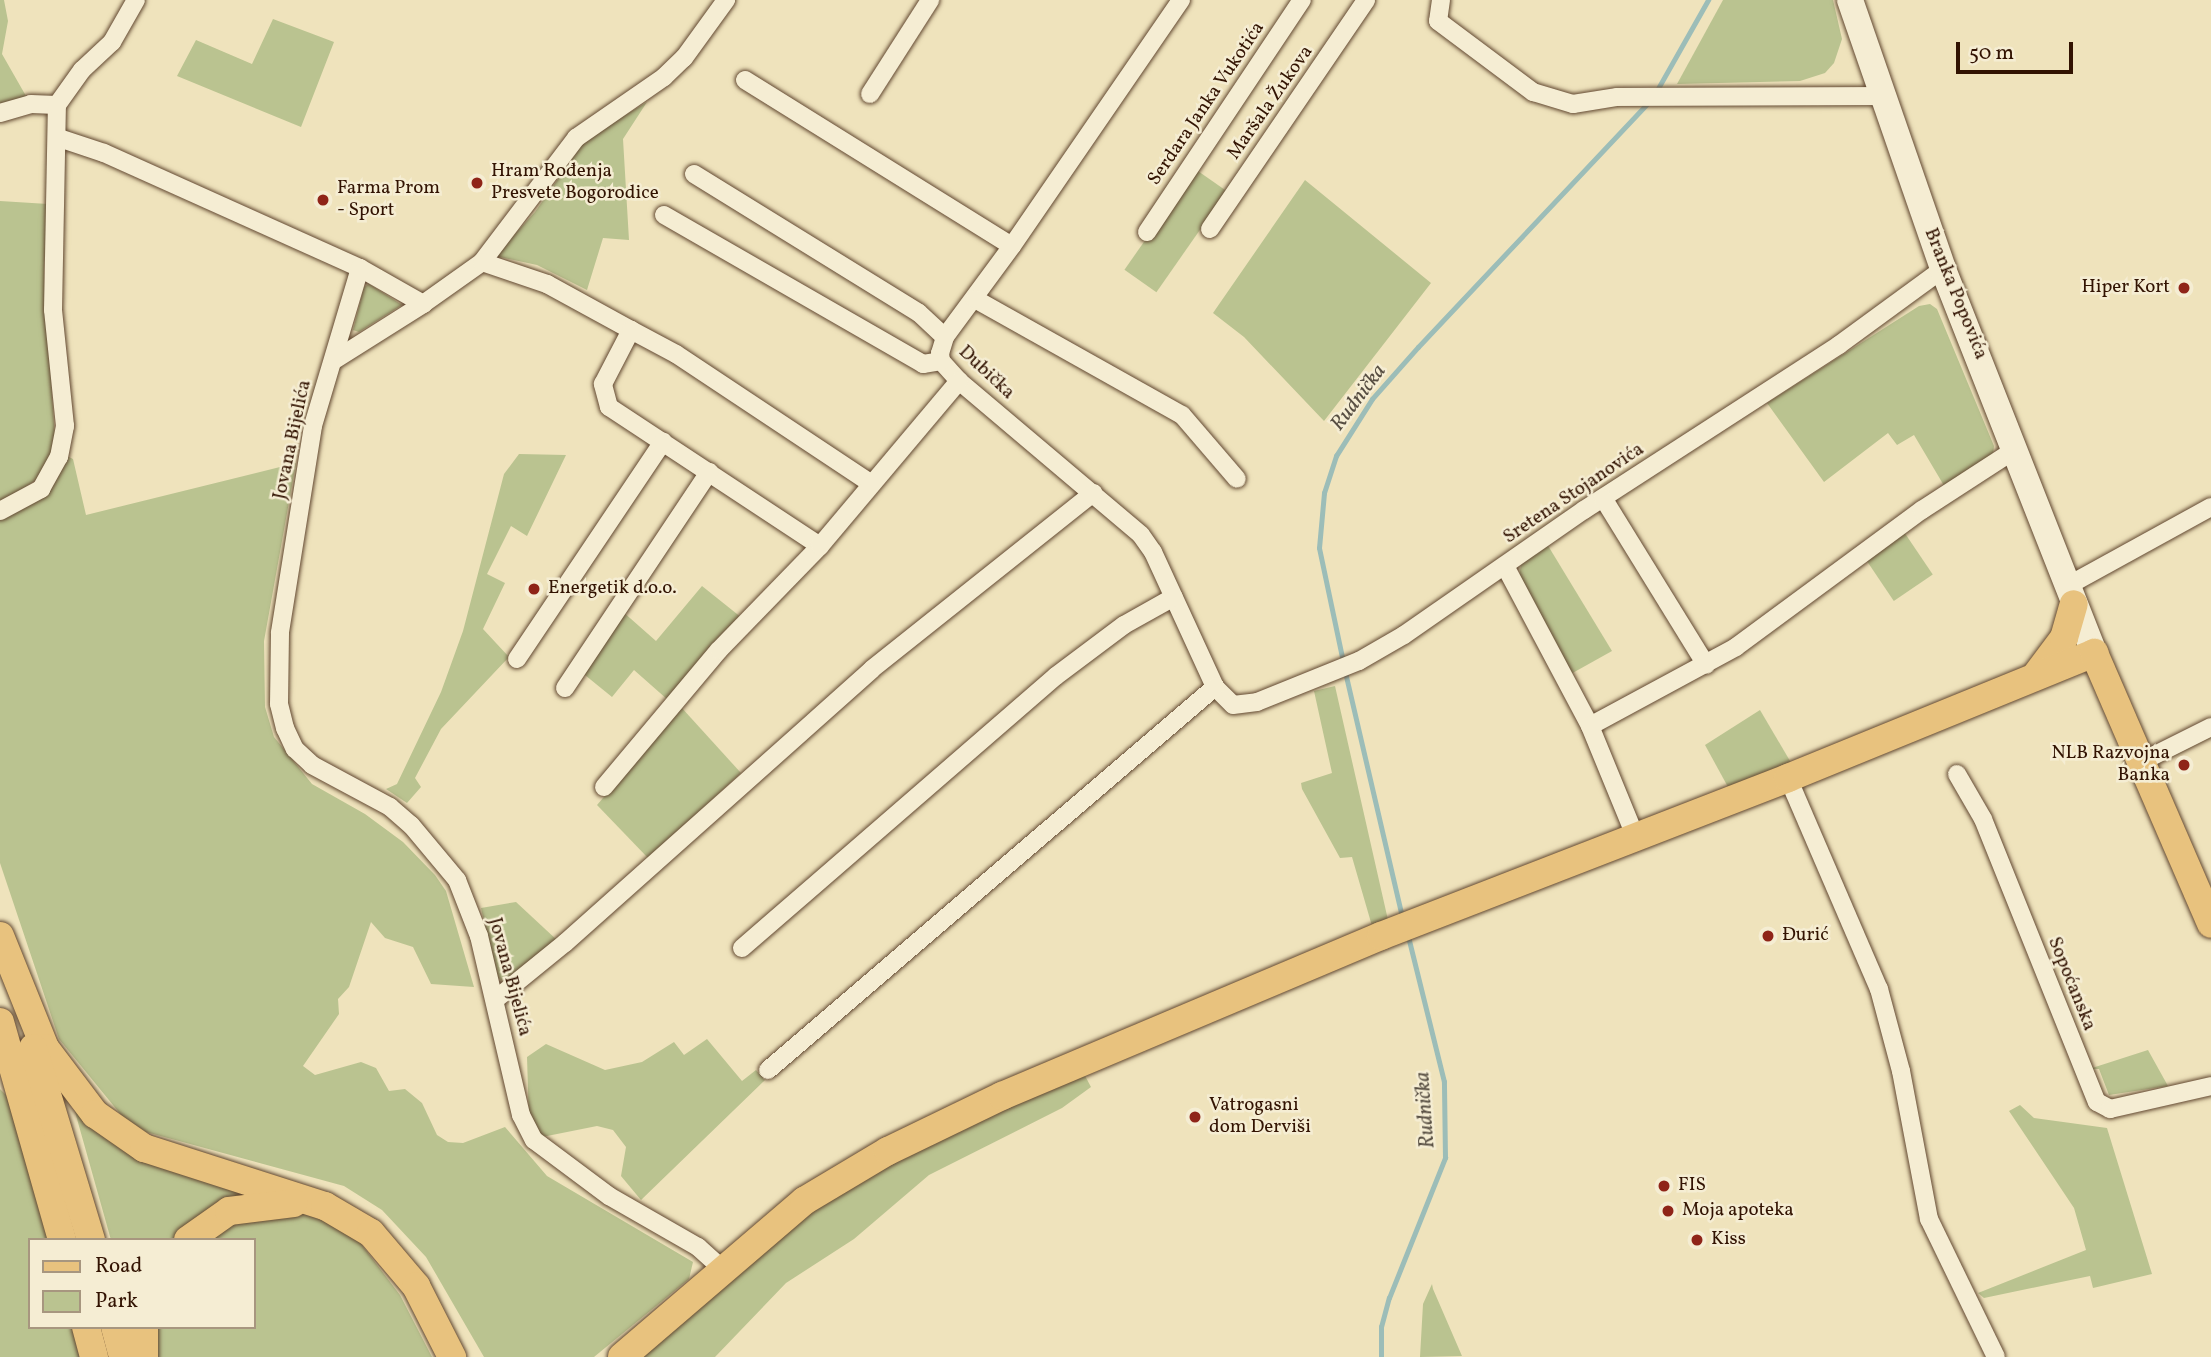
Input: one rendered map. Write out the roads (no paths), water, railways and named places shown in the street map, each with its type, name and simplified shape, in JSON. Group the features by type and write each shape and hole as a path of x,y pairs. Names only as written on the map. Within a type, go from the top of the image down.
{"main road":[{"name":"Branka Popovića","path":"1850,0 1943,269 2094,653 2143,761 2211,924"},
{"path":"2030,680 2064,639 2072,594"},
{"path":"624,1354 721,1268 804,1201 888,1151 1125,1040 1381,936 1788,778 2094,653"},
{"path":"2030,680 2049,677 2089,682 2115,703"},
{"path":"0,936 45,1048 67,1081 107,1125 128,1140 171,1158 325,1206 371,1233 395,1257 452,1355"},
{"path":"0,943 90,1238"},
{"path":"0,1022 61,1238"},
{"path":"191,1238 229,1211 310,1203"},
{"path":"87,1329 94,1357"},
{"path":"116,1329 123,1357"},
{"path":"144,1357 145,1329"}],"street":[{"path":"0,511 41,489 58,457 65,426 53,310 59,138 57,105 82,70 113,42 136,0"},
{"path":"333,361 423,304 482,262 576,138 664,77 684,58 726,0"},
{"path":"870,94 930,0"},
{"name":"Dubička","path":"1181,0 975,299 945,337 941,361 959,381 1141,535 1174,597 1215,687"},
{"name":"Serdara Janka Vukotića","path":"1147,232 1302,0"},
{"name":"Maršala Žukova","path":"1210,229 1366,0"},
{"path":"1441,0 1438,21 1533,92 1573,104 1617,97 1881,96"},
{"path":"745,80 1012,246"},
{"path":"0,113 31,104 57,105"},
{"path":"59,138 104,153 360,268 423,304"},
{"path":"694,174 919,313 945,337"},
{"path":"664,215 923,364 941,361"},
{"path":"482,262 547,284 676,354 873,484"},
{"name":"Jovana Bijelića","path":"360,268 313,426 280,633 279,704 285,728 295,749 312,765 390,807 444,862 479,936 496,999 521,1115 541,1150 609,1196 689,1241 721,1268"},
{"name":"Sretena Stojanovića","path":"1215,687 1228,702 1244,705 1359,661 1839,345 1943,269"},
{"path":"975,299 1182,415 1237,479"},
{"path":"631,330 603,384 604,401 820,546"},
{"path":"604,787 719,650 820,546 959,381"},
{"path":"517,659 663,442"},
{"path":"1590,726 1706,665 1922,510 2016,449"},
{"path":"565,688 709,472"},
{"path":"496,999 565,943 872,669 1093,493"},
{"path":"1603,498 1706,665"},
{"path":"2072,594 2211,507"},
{"path":"1505,566 1590,726 1636,838"},
{"path":"742,948 1056,676 1124,625 1174,597"},
{"path":"768,1070 1215,687"},
{"path":"2143,761 2211,727"},
{"name":"Sopoćanska","path":"1957,774 1983,819 2097,1102 2110,1110 2211,1086"},
{"path":"1788,778 1879,989 1901,1071 1929,1219 1996,1357"}],"waterway":[{"name":"Rudnička","path":"1656,92 1708,0"},
{"name":"Rudnička","path":"1343,662 1319,548 1324,493 1336,456 1372,399 1649,102"},
{"name":"Rudnička","path":"1345,670 1402,915"},
{"name":"Rudnička","path":"1381,1357 1381,1327 1389,1298 1445,1158 1444,1082 1408,937"}],"place":[{"name":"Hram Rođenja Presvete Bogorodice","path":"477,183"},
{"name":"Farma Prom - Sport","path":"323,200"},
{"name":"Hiper Kort","path":"2184,288"},
{"name":"Energetik d.o.o.","path":"534,589"},
{"name":"NLB Razvojna Banka","path":"2184,765"},
{"name":"Đurić","path":"1768,936"},
{"name":"Vatrogasni dom Derviši","path":"1195,1117"},
{"name":"FIS","path":"1664,1186"},
{"name":"Moja apoteka","path":"1668,1211"},
{"name":"Kiss","path":"1697,1240"}]}
